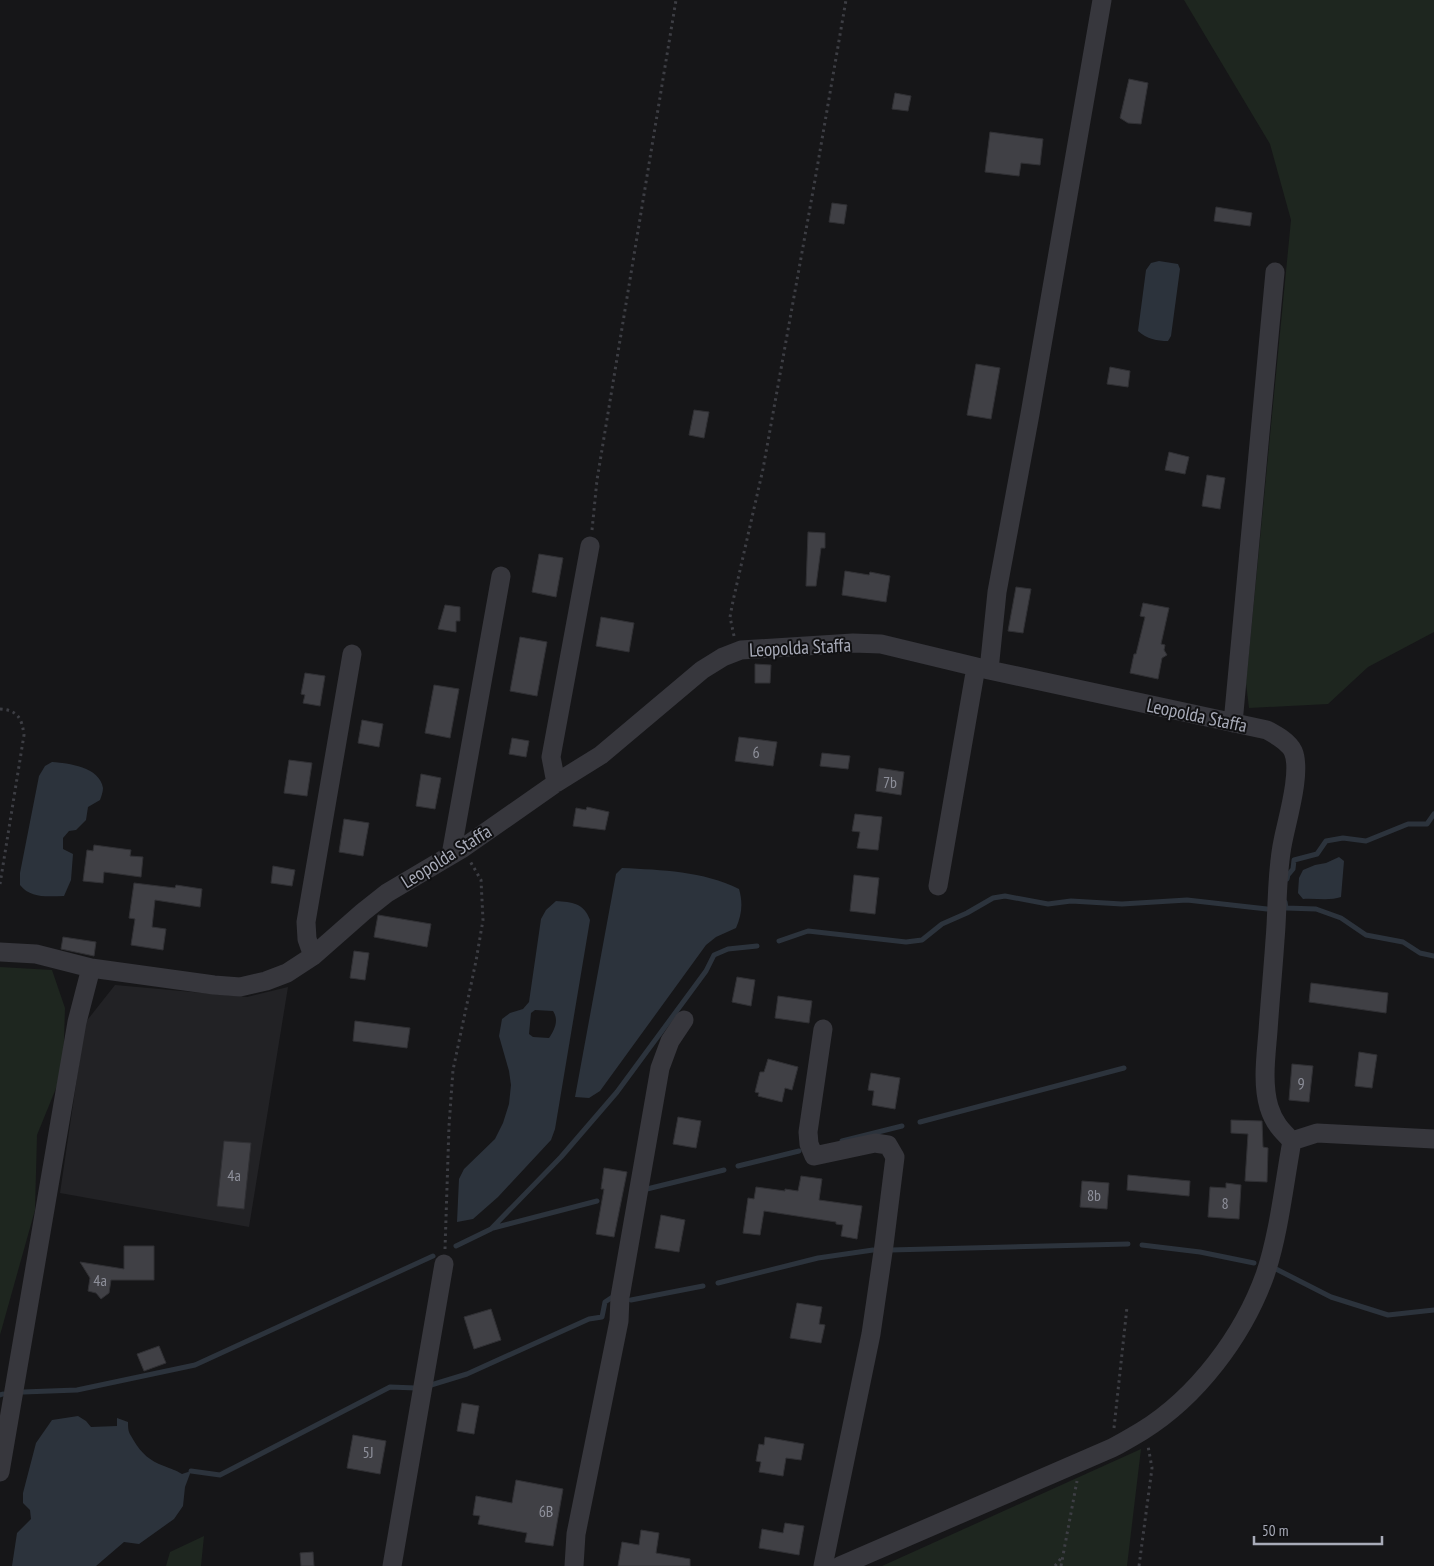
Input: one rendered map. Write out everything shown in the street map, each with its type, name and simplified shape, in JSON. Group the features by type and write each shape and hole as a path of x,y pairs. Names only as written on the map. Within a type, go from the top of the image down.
{"street":[{"path":"938,886 997,592 1030,414 1102,0"},
{"path":"1233,723 1275,272"},
{"path":"556,784 551,758 590,546"},
{"path":"457,851 501,576"},
{"name":"Leopolda Staffa","path":"0,952 36,954 91,968 214,985 240,987 266,981 287,973 313,956 387,893 457,851 601,755 702,670 723,657 741,650 853,643 880,644 1267,730 1280,738 1293,752 1296,769 1294,790 1282,842 1278,872 1276,929 1266,1064 1266,1092 1269,1107 1277,1126 1292,1141"},
{"path":"313,956 307,939 306,922 352,654"},
{"path":"0,1472 77,1022 91,968"},
{"path":"574,1566 576,1534 619,1321 620,1297 660,1068 670,1041 684,1020"},
{"path":"823,1029 808,1132 809,1144 814,1156 875,1142 888,1145 895,1157 871,1334 823,1566"},
{"path":"840,1566 1112,1448 1143,1431 1169,1412 1200,1381 1226,1350 1250,1312 1265,1274 1276,1231 1292,1141 1317,1133 1434,1139"},
{"path":"392,1566 444,1264"}],"path":[{"path":"590,546 597,480 676,0"},
{"path":"741,650 732,632 730,617 732,601 763,469 816,180 846,0"},
{"path":"0,709 7,709 17,714 22,723 24,735 0,884"},
{"path":"444,1264 453,1070 483,920 481,880 457,851"},
{"path":"1112,1448 1127,1307"},
{"path":"1139,1566 1152,1468 1150,1450 1143,1431"},
{"path":"1061,1566 1081,1461"},
{"path":"1054,1566 1063,1556"}],"shaded area":[{"path":"1184,0 1434,0 1434,632 1368,667 1328,704 1249,708 1246,683 1291,220 1270,144"},
{"path":"1159,261 1178,264 1180,269 1171,336 1168,341 1152,339 1138,331 1146,270 1151,263"},
{"path":"52,762 74,765 90,771 101,781 103,788 100,800 88,807 86,820 76,830 69,831 63,838 63,849 73,854 71,880 64,896 35,895 29,893 20,885 20,873 39,776 45,766"},
{"path":"1339,857 1344,861 1341,897 1303,899 1298,893 1299,878 1303,870"},
{"path":"622,868 682,872 725,883 739,889 741,899 740,918 736,928 716,937 706,945 600,1091 589,1098 575,1097 616,874"},
{"path":"556,901 577,904 584,910 590,920 555,1129 551,1140 498,1197 473,1219 457,1222 459,1179 464,1169 495,1139 509,1104 511,1085 509,1071 499,1036 502,1019 510,1013 523,1009 529,1002 541,919 546,910","holes":["535,1010 553,1011 556,1024 549,1038 533,1037 529,1034 531,1013"]},
{"path":"0,967 52,970 65,1008 63,1071 37,1135 35,1210 0,1335"},
{"path":"115,985 247,997 288,987 249,1227 60,1193 85,1023"},
{"path":"78,1416 91,1427 117,1426 117,1418 128,1422 130,1434 146,1456 154,1462 182,1474 191,1471 185,1487 183,1506 174,1519 139,1544 124,1542 96,1566 12,1566 17,1533 31,1519 30,1510 23,1503 23,1493 36,1443 52,1420"},
{"path":"1141,1449 1127,1566 882,1566"},
{"path":"204,1536 201,1566 166,1566 170,1552"}],"building":[{"path":"1129,79 1148,83 1141,124 1128,123 1120,118"},
{"path":"895,93 911,96 908,111 892,109"},
{"path":"990,132 1043,139 1040,165 1021,163 1019,176 985,172"},
{"path":"832,203 847,205 844,224 829,222"},
{"path":"1216,207 1252,213 1250,226 1214,221"},
{"path":"976,364 1000,368 991,419 967,415"},
{"path":"1110,367 1130,371 1128,387 1107,384"},
{"path":"694,410 709,412 704,438 689,435"},
{"path":"1169,452 1189,457 1185,474 1165,470"},
{"path":"1207,475 1225,478 1220,509 1202,506"},
{"path":"808,532 825,533 825,548 821,548 816,586 806,586"},
{"path":"539,554 563,558 556,597 532,592"},
{"path":"845,571 869,575 870,572 890,576 886,602 842,595"},
{"path":"1016,587 1031,589 1023,633 1008,631"},
{"path":"1143,603 1169,608 1161,644 1165,645 1164,650 1167,655 1162,658 1158,679 1130,673 1145,617 1140,616"},
{"path":"445,605 460,607 460,621 456,621 456,632 438,629"},
{"path":"601,617 634,623 629,652 596,646"},
{"path":"520,637 547,642 537,696 510,691"},
{"path":"755,664 771,665 770,683 755,683"},
{"path":"305,673 325,676 320,706 303,703 305,695 301,694"},
{"path":"434,685 459,689 450,738 425,733"},
{"path":"362,720 383,724 379,747 358,743"},
{"path":"739,737 777,742 773,766 735,761"},
{"path":"512,738 529,741 526,757 509,754"},
{"path":"822,753 850,756 848,769 820,766"},
{"path":"289,760 312,763 307,796 284,793"},
{"path":"879,768 904,772 901,795 876,791"},
{"path":"421,774 441,778 435,809 416,806"},
{"path":"587,807 609,812 605,830 573,826 576,808 586,810"},
{"path":"855,814 882,817 878,850 857,848 860,832 852,831"},
{"path":"344,819 369,823 363,856 339,852"},
{"path":"94,845 131,850 130,856 143,857 141,877 104,872 103,883 83,881 87,850 93,851"},
{"path":"273,866 295,870 292,886 271,883"},
{"path":"854,875 879,878 875,914 850,911"},
{"path":"134,883 175,888 176,885 202,889 200,907 155,900 152,927 166,929 163,950 131,945 135,919 129,918"},
{"path":"378,915 431,924 427,947 374,937"},
{"path":"63,937 96,942 94,956 61,949"},
{"path":"354,951 369,953 365,980 350,978"},
{"path":"737,977 755,980 751,1006 732,1002"},
{"path":"1311,983 1388,993 1386,1013 1309,1002"},
{"path":"778,996 812,1001 809,1023 775,1018"},
{"path":"355,1021 410,1028 407,1048 353,1041"},
{"path":"1359,1052 1377,1055 1372,1088 1355,1086"},
{"path":"768,1059 798,1067 792,1090 785,1088 782,1102 758,1096 759,1093 755,1092 760,1072 764,1072"},
{"path":"1292,1064 1313,1066 1309,1102 1289,1100"},
{"path":"871,1073 900,1078 895,1109 872,1105 874,1091 868,1090"},
{"path":"678,1117 701,1121 696,1148 673,1144"},
{"path":"1231,1120 1262,1121 1263,1147 1268,1148 1267,1182 1245,1181 1248,1134 1231,1133"},
{"path":"224,1141 251,1143 244,1209 217,1206"},
{"path":"604,1168 627,1172 614,1237 596,1234 604,1189 601,1189"},
{"path":"1128,1175 1190,1181 1189,1196 1127,1190"},
{"path":"801,1176 822,1179 819,1200 862,1206 857,1239 841,1236 843,1225 836,1224 836,1222 764,1211 760,1235 743,1233 748,1198 754,1199 756,1187 798,1191"},
{"path":"1082,1181 1109,1183 1107,1209 1080,1207"},
{"path":"1226,1183 1241,1185 1239,1219 1208,1217 1210,1187 1226,1188"},
{"path":"661,1215 685,1220 679,1252 655,1248"},
{"path":"124,1246 154,1246 154,1280 111,1280 109,1293 101,1299 96,1293 88,1291 90,1278 80,1262 124,1269"},
{"path":"797,1303 822,1307 819,1324 825,1325 821,1343 790,1338"},
{"path":"491,1309 501,1340 474,1349 464,1317"},
{"path":"159,1346 166,1363 144,1371 137,1354"},
{"path":"462,1403 479,1406 474,1434 457,1431"},
{"path":"353,1435 386,1441 380,1474 347,1468"},
{"path":"765,1437 804,1444 801,1460 786,1458 783,1476 759,1472 761,1462 756,1461 759,1444 764,1445"},
{"path":"516,1480 563,1489 553,1546 525,1542 527,1533 478,1524 480,1516 473,1515 476,1496 512,1503"},
{"path":"785,1523 804,1526 799,1555 759,1548 762,1529 783,1533"},
{"path":"641,1530 659,1533 656,1553 690,1559 690,1566 618,1566 622,1542 639,1545"},
{"path":"313,1552 314,1566 301,1566 300,1553"}],"waterway":[{"path":"1287,879 1293,869 1294,860 1317,854 1326,841 1343,838 1366,841 1408,824 1427,824 1434,814"},
{"path":"779,941 808,931 906,942 922,940 942,924 967,913 993,898 1005,896 1048,904 1071,901 1122,904 1187,900 1267,909"},
{"path":"1285,902 1286,908 1316,909 1341,918 1366,935 1403,942 1420,953 1434,956"},
{"path":"456,1246 491,1229 561,1157 617,1092 706,971 714,955 728,949 757,946"},
{"path":"920,1122 1124,1068"},
{"path":"842,1141 902,1126"},
{"path":"738,1166 799,1151"},
{"path":"647,1189 724,1170"},
{"path":"493,1228 597,1201"},
{"path":"890,1250 1128,1244"},
{"path":"1142,1245 1200,1252 1254,1263"},
{"path":"718,1283 818,1258 873,1250"},
{"path":"23,1392 77,1390 195,1365 433,1256"},
{"path":"1276,1269 1331,1297 1388,1315 1434,1310"},
{"path":"631,1300 703,1286"},
{"path":"431,1385 467,1374 589,1319 602,1317 605,1302 611,1298"},
{"path":"191,1471 220,1475 390,1387 416,1388"}]}
